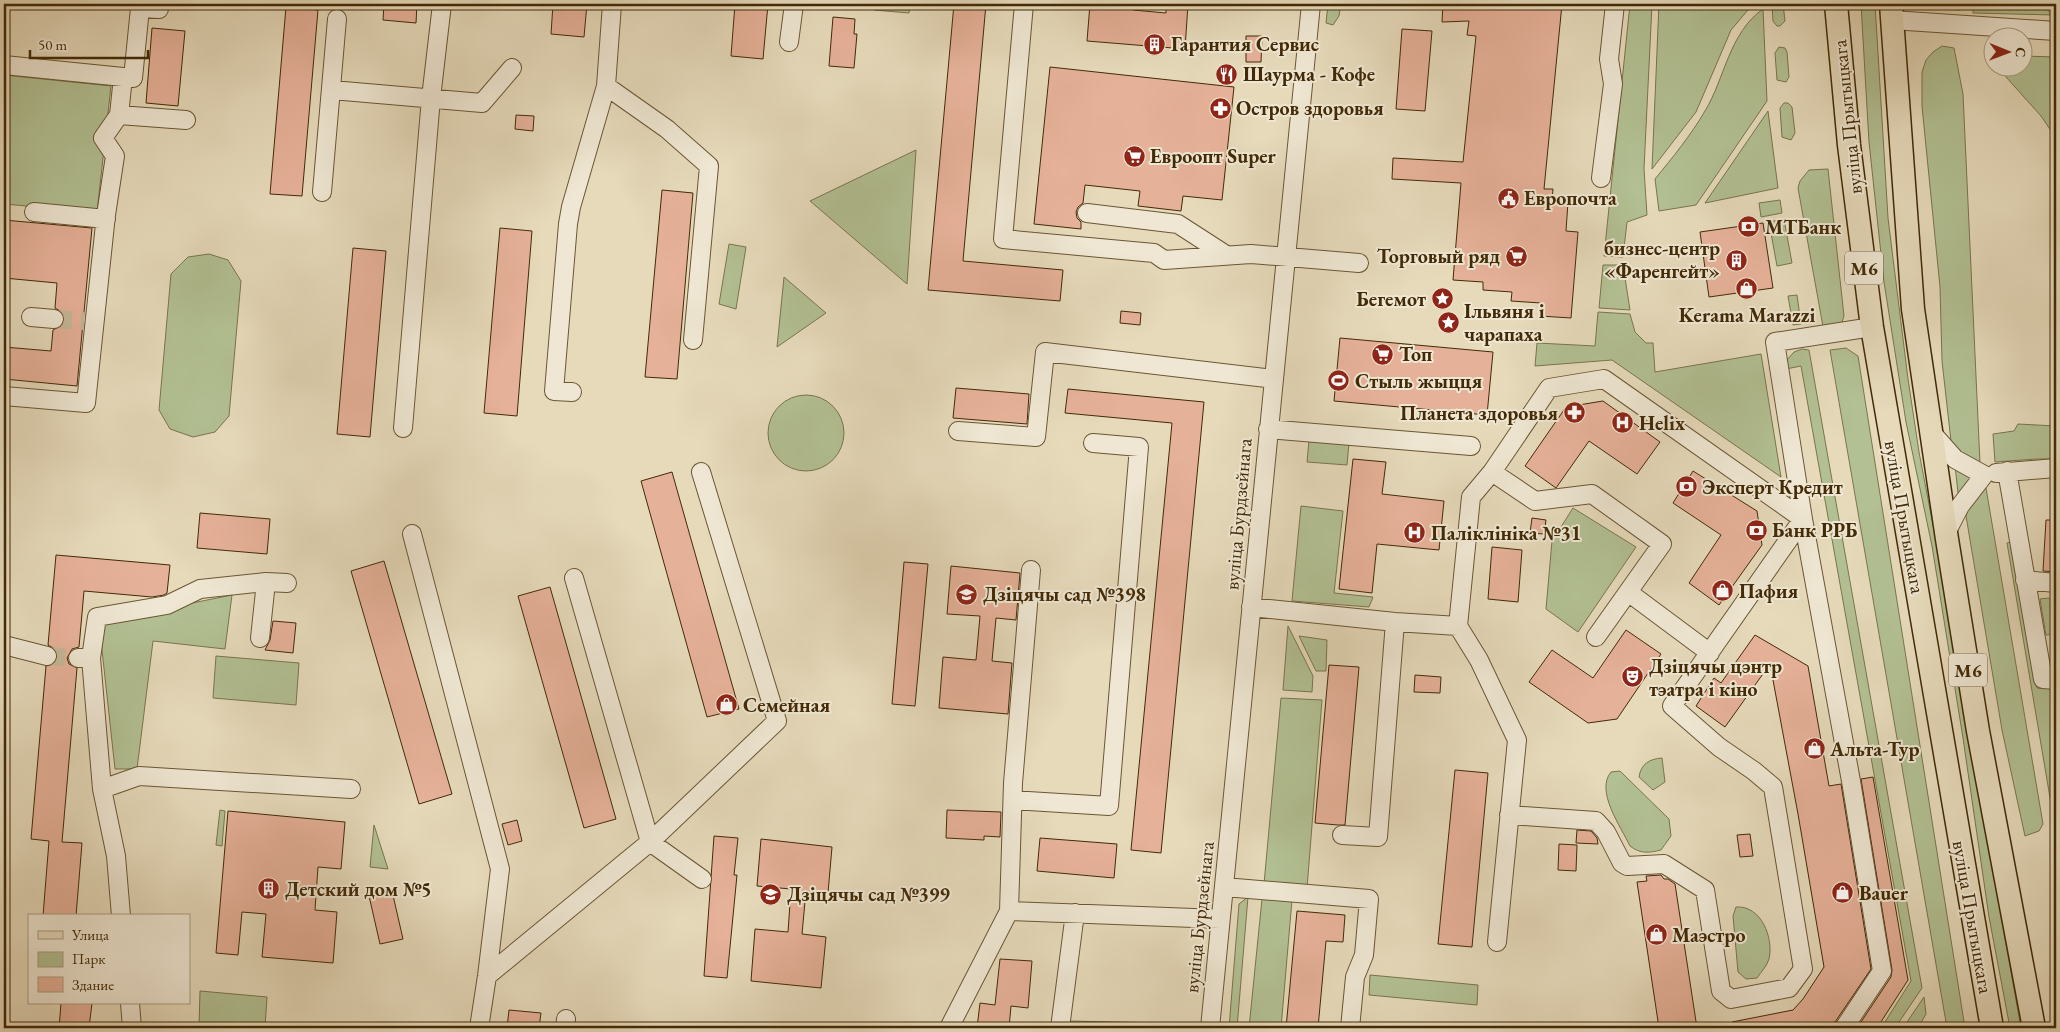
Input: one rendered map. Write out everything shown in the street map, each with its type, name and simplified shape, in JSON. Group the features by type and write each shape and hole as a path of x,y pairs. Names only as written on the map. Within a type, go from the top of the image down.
{"main road":[{"name":"вуліца Прытыцкага","path":"1836,4 1850,154 1872,327 1992,1028"},
{"name":"вуліца Прытыцкага","path":"1891,12 1913,309 1978,731 2034,1028"}],"street":[{"path":"4,65 133,78 140,8 159,9 159,4"},
{"path":"403,428 431,98 442,4"},
{"path":"572,392 554,391 568,224 571,207 606,86 612,4"},
{"path":"789,42 794,4"},
{"path":"1024,4 1004,239 1154,253 1164,260 1251,254 1360,263"},
{"name":"вуліца Бурдзейнага","path":"1210,1028 1311,4"},
{"path":"1600,178 1613,84 1609,59 1615,4"},
{"path":"1891,12 2056,31"},
{"path":"322,192 337,19"},
{"path":"332,90 482,103 512,68"},
{"path":"4,396 86,403 89,322 115,156 104,138 119,114 123,77"},
{"path":"606,86 666,129 709,166 692,340"},
{"path":"119,114 186,120"},
{"path":"34,212 106,219"},
{"path":"1087,213 1178,224 1226,255"},
{"path":"31,317 54,319"},
{"path":"1844,1028 1882,970 1851,781 1803,519 1775,342 1872,327"},
{"path":"958,430 1036,437 1045,352 1274,379"},
{"path":"1497,942 1517,740 1479,660 1458,626 1471,497 1492,472 1549,388 1604,379 1803,519"},
{"path":"1268,429 1471,446"},
{"path":"1931,432 1955,459 1984,475 2007,471 2056,468"},
{"path":"1013,800 1109,806 1138,447 1093,443"},
{"path":"2007,471 2042,679 2056,680"},
{"path":"487,976 650,842 777,720 701,472"},
{"path":"1492,472 1535,501 1592,494 1662,544 1596,637"},
{"path":"1946,533 1960,506 1984,475"},
{"path":"1509,815 1596,821 1606,832 1622,863 1627,866 1664,864 1675,869 1705,890 1720,991 1731,999 1789,988 1803,969 1773,787 1754,771 1719,747 1672,706 1803,519"},
{"path":"412,534 500,869 479,1028"},
{"path":"949,1028 1008,911 1013,800 1030,570"},
{"path":"574,578 650,842 702,879"},
{"path":"2025,580 2056,582"},
{"path":"260,638 266,582"},
{"path":"121,914 116,856 102,788 85,658 97,617 167,605 200,589 266,582 287,583"},
{"path":"1628,592 1710,653"},
{"path":"1251,607 1395,622 1458,626"},
{"path":"1342,835 1378,837 1395,622"},
{"path":"4,645 47,656"},
{"path":"102,788 139,776 351,789"},
{"path":"1224,887 1369,899 1364,955 1355,977 1350,1028"},
{"path":"1008,911 1220,919"},
{"path":"1060,1028 1075,914"},
{"path":"130,1004 132,1028"}],"green space":[{"path":"874,4 910,4 909,13 874,10"},
{"path":"1328,4 1341,4 1339,16 1333,25 1326,23"},
{"path":"1630,4 1652,4 1644,169 1647,215 1627,222 1623,257 1604,256"},
{"path":"1659,4 1753,4 1731,30 1696,112 1652,169"},
{"path":"1772,4 1783,4 1785,21 1780,26 1777,26 1773,21"},
{"path":"1861,4 1875,4 1888,218 1908,379 1919,452 1949,609 2021,1028 2010,1028 1989,917 1932,546 1906,422 1884,282 1869,142"},
{"path":"1930,4 1959,4 1960,10 1941,9"},
{"path":"1981,4 2045,8 2053,15 1973,13 1973,7"},
{"path":"1763,9 1767,101 1696,205 1659,211 1655,179 1700,120 1712,98 1742,30"},
{"path":"1942,46 1954,48 1963,94 1980,463 1955,450 1951,441 1942,361 1940,287 1922,106 1922,72 1926,60"},
{"path":"1779,47 1785,48 1787,52 1789,77 1786,82 1777,80 1775,53"},
{"path":"2032,56 2056,57 2056,138 2041,116 2007,78 2032,78"},
{"path":"4,75 111,86 97,212 4,204"},
{"path":"1784,103 1788,103 1792,107 1795,133 1791,140 1782,137 1780,108"},
{"path":"1768,111 1778,188 1705,203"},
{"path":"916,150 907,284 810,201"},
{"path":"1828,169 1844,316 1841,325 1824,332 1798,188 1800,181 1809,170"},
{"path":"1780,200 1782,213 1761,217 1759,203"},
{"path":"1784,219 1792,263 1777,266 1769,222"},
{"path":"729,244 746,247 736,309 719,304"},
{"path":"209,254 228,260 241,281 229,416 215,432 193,437 170,429 159,410 171,274 188,257"},
{"path":"1603,265 1623,265 1630,310 1599,308"},
{"path":"784,277 826,313 777,347"},
{"path":"1797,295 1801,324 1793,325 1788,296"},
{"path":"1598,312 1630,314 1635,332 1646,343 1653,343 1655,372 1761,354 1781,477 1612,360 1535,366 1537,343 1595,346"},
{"path":"1846,348 1858,356 1965,1028 1947,1028 1830,350"},
{"path":"1802,349 1809,350 1922,988 1895,1028 1888,1028 1883,1025 1911,981 1801,366 1786,369 1786,361 1794,352"},
{"path":"799,395 813,395 827,401 838,412 844,426 841,448 833,460 813,471 799,471 785,465 774,454 768,440 768,426 774,412 785,401"},
{"path":"2018,424 2056,426 2056,459 1995,462 1993,434 2014,431"},
{"path":"1309,440 1349,443 1347,465 1307,462"},
{"path":"1955,465 1976,474 1962,495 1958,493"},
{"path":"1986,488 2043,824 2039,831 2025,836 2002,730 1966,516 1969,507 1978,493"},
{"path":"1301,506 1343,511 1334,593 1373,597 1369,607 1292,601"},
{"path":"1573,508 1636,547 1578,632 1546,609 1552,541"},
{"path":"2010,542 2037,688 2056,689 2056,833 2007,543"},
{"path":"232,595 225,649 153,641 137,769 115,769 101,641 103,621"},
{"path":"2040,599 2051,599 2050,608 2056,609 2056,634 2046,635"},
{"path":"1288,626 1313,676 1312,692 1283,690"},
{"path":"1299,636 1327,640 1326,671 1316,671"},
{"path":"216,656 299,663 296,705 213,698"},
{"path":"1281,698 1322,700 1307,888 1264,884"},
{"path":"1662,758 1665,782 1653,790 1639,777 1640,772 1646,763"},
{"path":"1620,771 1669,819 1671,836 1661,850 1645,852 1630,846 1611,809 1606,789 1607,780 1611,772"},
{"path":"220,810 225,811 222,846 216,845"},
{"path":"374,825 388,869 370,867"},
{"path":"1248,897 1237,1028 1229,1028 1239,904"},
{"path":"1262,899 1292,900 1281,1028 1249,1028"},
{"path":"1736,907 1752,911 1764,924 1767,933 1770,951 1769,959 1757,978 1746,979 1738,972 1733,916"},
{"path":"1370,975 1478,985 1477,1005 1369,995"},
{"path":"200,991 267,997 265,1028 199,1028"},
{"path":"1924,997 1926,1014 1918,1028 1903,1028"},
{"path":"1068,1021 1163,1023 1163,1028 1064,1028"}],"building":[{"path":"384,4 417,4 416,23 383,20"},
{"path":"553,4 587,4 584,37 551,34"},
{"path":"735,4 768,4 763,59 731,56"},
{"path":"954,4 986,4 963,261 1063,270 1060,301 928,290"},
{"name":"Гарантия Сервис","path":"1090,4 1133,4 1133,10 1166,13 1166,4 1188,4 1185,49 1087,41"},
{"path":"1443,4 1562,4 1544,189 1553,189 1552,201 1568,202 1566,231 1578,232 1571,318 1540,316 1541,303 1511,301 1512,292 1483,290 1483,282 1453,280 1461,183 1392,179 1393,158 1463,162 1476,36 1467,35 1469,21 1442,22"},
{"path":"286,7 318,10 302,196 270,194"},
{"path":"833,17 855,19 854,34 857,34 854,68 829,66"},
{"path":"152,28 185,31 178,106 146,103"},
{"path":"1402,29 1432,31 1425,111 1396,109"},
{"path":"1246,36 1262,36 1261,62 1246,62"},
{"name":"Евроопт Super","path":"1050,67 1234,87 1222,200 1183,196 1181,211 1138,206 1140,191 1085,185 1083,203 1076,212 1077,218 1081,222 1081,229 1034,224"},
{"path":"516,115 534,116 533,131 515,129"},
{"path":"662,190 693,193 677,379 645,377"},
{"path":"4,220 92,228 77,386 4,379 4,347 51,351 53,330 62,325 65,319 60,311 55,308 57,283 4,278"},
{"name":"бизнес-центр «Фаренгейт»","path":"1763,223 1773,288 1709,297 1700,232"},
{"path":"500,228 532,231 517,416 484,413"},
{"path":"353,248 386,251 370,437 337,434"},
{"path":"1121,311 1141,313 1140,325 1120,323"},
{"path":"1340,338 1493,352 1487,415 1334,401"},
{"path":"956,388 1029,394 1027,424 953,418"},
{"path":"1068,389 1204,402 1161,853 1131,850 1172,423 1065,413"},
{"path":"1603,401 1660,442 1637,474 1589,441 1556,488 1525,466 1566,407"},
{"name":"Паліклініка №31","path":"1353,459 1386,462 1382,494 1444,501 1439,550 1377,544 1372,593 1339,589"},
{"path":"1693,471 1757,511 1762,545 1719,605 1689,583 1721,535 1673,503"},
{"path":"672,472 739,709 707,717 641,481"},
{"path":"200,513 270,519 267,554 197,548"},
{"path":"1532,518 1546,520 1544,534 1530,533"},
{"path":"2046,520 2056,520 2056,572 2043,571"},
{"path":"1492,547 1522,550 1518,602 1488,599"},
{"path":"56,555 170,565 167,593 164,595 152,597 84,591 79,647 72,649 67,658 69,664 77,668 62,842 82,843 76,914 43,914 49,841 31,839 46,666 54,664 57,658 55,649 48,645"},
{"path":"384,561 452,794 419,804 351,571"},
{"path":"904,562 928,564 915,706 892,704"},
{"path":"951,566 1020,573 1016,620 996,618 992,661 1012,663 1008,714 939,708 943,657 976,660 980,616 947,614"},
{"path":"550,587 616,819 584,828 518,596"},
{"path":"273,621 296,623 293,653 265,650 270,640"},
{"path":"1626,630 1661,654 1617,719 1588,723 1529,682 1552,650 1593,678"},
{"path":"1755,635 1808,666 1829,786 1841,784 1871,969 1835,1022 1834,1028 1733,1028 1732,1022 1793,1010 1803,999 1824,967 1770,664 1725,727 1696,706 1714,678 1721,683"},
{"path":"1329,665 1359,667 1345,825 1315,823"},
{"path":"1415,675 1441,677 1440,693 1414,692"},
{"path":"1455,770 1488,773 1472,947 1438,944"},
{"path":"1873,777 1908,980 1877,1028 1857,1028 1891,977 1892,970 1861,779"},
{"path":"947,810 1001,812 1000,837 984,836 984,840 946,838"},
{"name":"Детский дом №5","path":"228,811 345,822 341,869 318,867 315,910 337,912 333,963 262,957 266,914 242,912 238,955 216,953"},
{"path":"517,820 522,841 508,845 502,824"},
{"path":"1577,830 1591,831 1597,838 1598,844 1576,843"},
{"path":"1750,834 1753,856 1740,857 1737,835"},
{"path":"714,836 738,838 734,875 737,875 727,978 704,976"},
{"path":"1040,838 1117,844 1114,878 1037,871"},
{"path":"761,839 832,847 828,893 806,891 802,934 826,937 821,988 751,981 755,929 788,932 791,889 757,886"},
{"path":"1559,844 1577,845 1576,871 1558,870"},
{"path":"1661,875 1664,879 1668,879 1675,884 1697,1028 1659,1028 1637,882 1647,881 1646,876"},
{"path":"392,891 403,939 380,944 369,896"},
{"path":"1297,911 1345,915 1343,942 1326,941 1318,1028 1286,1028"},
{"path":"1000,959 1032,961 1028,1008 1011,1006 1009,1028 977,1028 980,1003 995,1005"},
{"path":"61,1004 92,1004 89,1028 59,1028"},
{"path":"509,1010 541,1013 539,1028 507,1028"}],"tunnel":[{"path":"54,319 84,321"},
{"path":"47,656 78,658"}],"place":[{"name":"Гарантия Сервис","path":"1155,44"},
{"name":"Шаурма - Кофе","path":"1227,74"},
{"name":"Остров здоровья","path":"1220,108"},
{"name":"Евроопт Super","path":"1134,156"},
{"name":"Европочта","path":"1508,198"},
{"name":"МТБанк","path":"1749,227"},
{"name":"Торговый ряд","path":"1516,256"},
{"name":"бизнес-центр «Фаренгейт»","path":"1736,260"},
{"name":"Kerama Marazzi","path":"1747,289"},
{"name":"Бегемот","path":"1442,299"},
{"name":"Ільвяня і чарапаха","path":"1448,322"},
{"name":"Топ","path":"1383,354"},
{"name":"Стыль жыцця","path":"1339,381"},
{"name":"Планета здоровья","path":"1574,413"},
{"name":"Helix","path":"1623,423"},
{"name":"Эксперт Кредит","path":"1686,487"},
{"name":"Банк РРБ","path":"1756,530"},
{"name":"Паліклініка №31","path":"1415,533"},
{"name":"Пафия","path":"1723,591"},
{"name":"Дзіцячы сад №398","path":"967,594"},
{"name":"Дзіцячы цэнтр тэатра і кіно","path":"1633,677"},
{"name":"Семейная","path":"727,705"},
{"name":"Альта-Тур","path":"1814,749"},
{"name":"Детский дом №5","path":"269,889"},
{"name":"Bauer","path":"1843,893"},
{"name":"Дзіцячы сад №399","path":"771,894"},
{"name":"Маэстро","path":"1656,935"}]}
